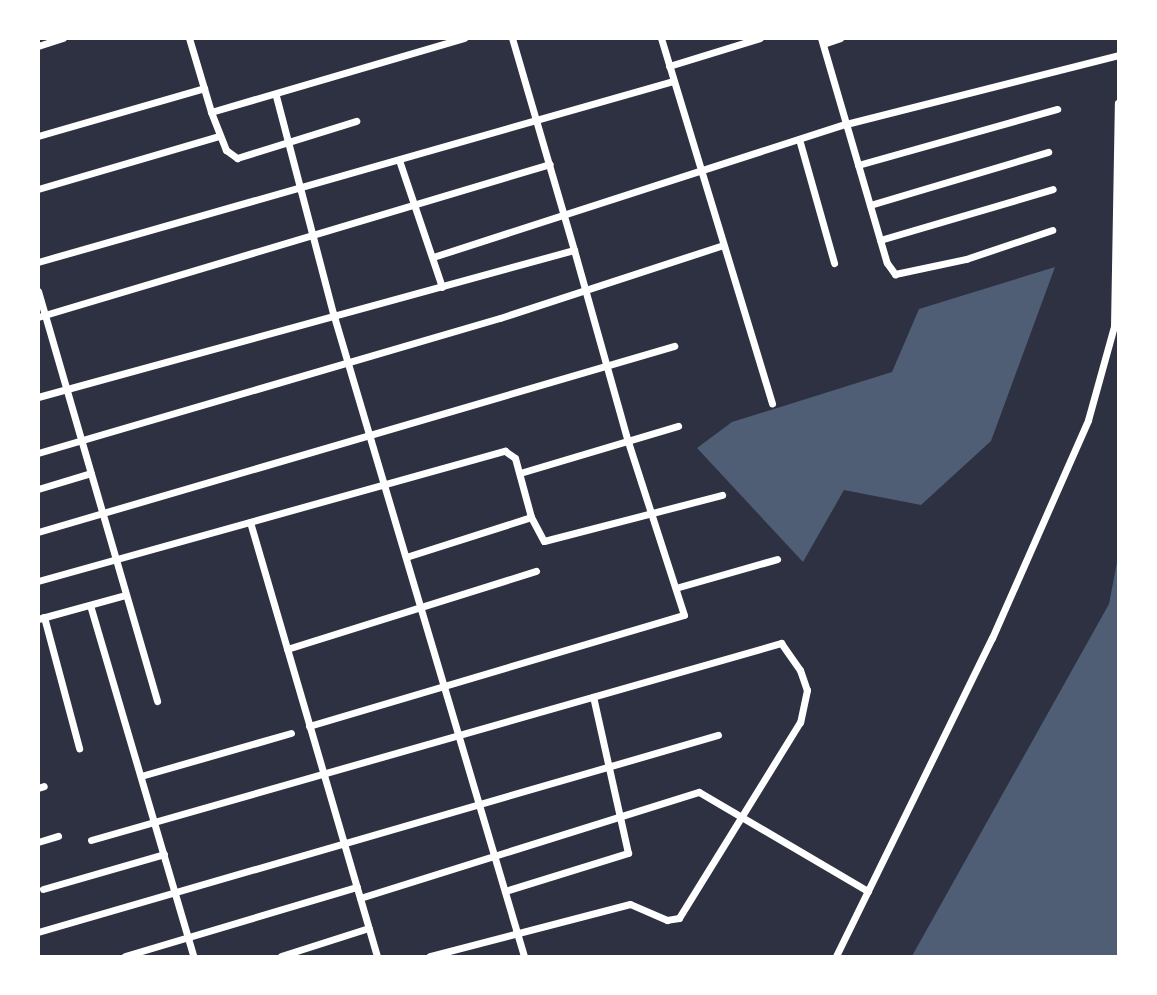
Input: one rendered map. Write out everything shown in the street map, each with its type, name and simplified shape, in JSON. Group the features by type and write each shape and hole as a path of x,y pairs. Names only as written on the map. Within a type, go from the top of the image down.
{"street":[{"path":"38,46 63,38"},
{"path":"189,38 219,136 230,156 237,158 356,121"},
{"path":"211,112 276,96 464,38"},
{"path":"309,726 444,685 679,620 685,609 628,442 588,291 512,38"},
{"path":"661,38 772,404"},
{"path":"669,66 760,38"},
{"path":"840,38 822,41 890,269 903,274 966,259 1052,230"},
{"path":"433,257 846,124 1118,55"},
{"path":"38,262 300,184 399,160 673,81"},
{"path":"38,136 204,88"},
{"path":"276,96 333,313 524,957"},
{"path":"836,957 1067,473 1102,375 1114,326 1118,103"},
{"path":"858,165 1058,109"},
{"path":"38,188 219,136"},
{"path":"799,139 834,263"},
{"path":"870,205 1048,152"},
{"path":"399,160 442,287"},
{"path":"42,316 415,207 550,164"},
{"path":"880,240 1053,189"},
{"path":"38,453 588,291 723,245"},
{"path":"38,397 333,313 442,287 574,250"},
{"path":"38,291 42,316 82,439 157,701"},
{"path":"38,532 674,346"},
{"path":"520,473 678,426"},
{"path":"38,581 505,451 511,452 520,473 539,537 552,541 722,495"},
{"path":"38,489 91,473"},
{"path":"406,557 531,517"},
{"path":"250,522 377,957"},
{"path":"679,587 777,559"},
{"path":"287,649 536,571"},
{"path":"79,748 41,618 126,595"},
{"path":"90,605 193,957"},
{"path":"91,840 324,777 458,735 781,643 805,681 806,706 800,722 676,920 658,917 631,904 430,957"},
{"path":"505,891 624,856 628,849 593,697"},
{"path":"141,776 290,733"},
{"path":"38,932 173,891 344,847 718,735"},
{"path":"360,898 699,792 741,814 868,891"},
{"path":"38,842 58,836"},
{"path":"43,889 164,854"},
{"path":"125,957 357,887"},
{"path":"281,957 369,928"}],"water":[{"path":"1055,267 991,441 921,505 844,490 803,562 697,448 732,422 892,372 919,309"},
{"path":"1118,557 1118,956 912,956 1109,604"}]}
